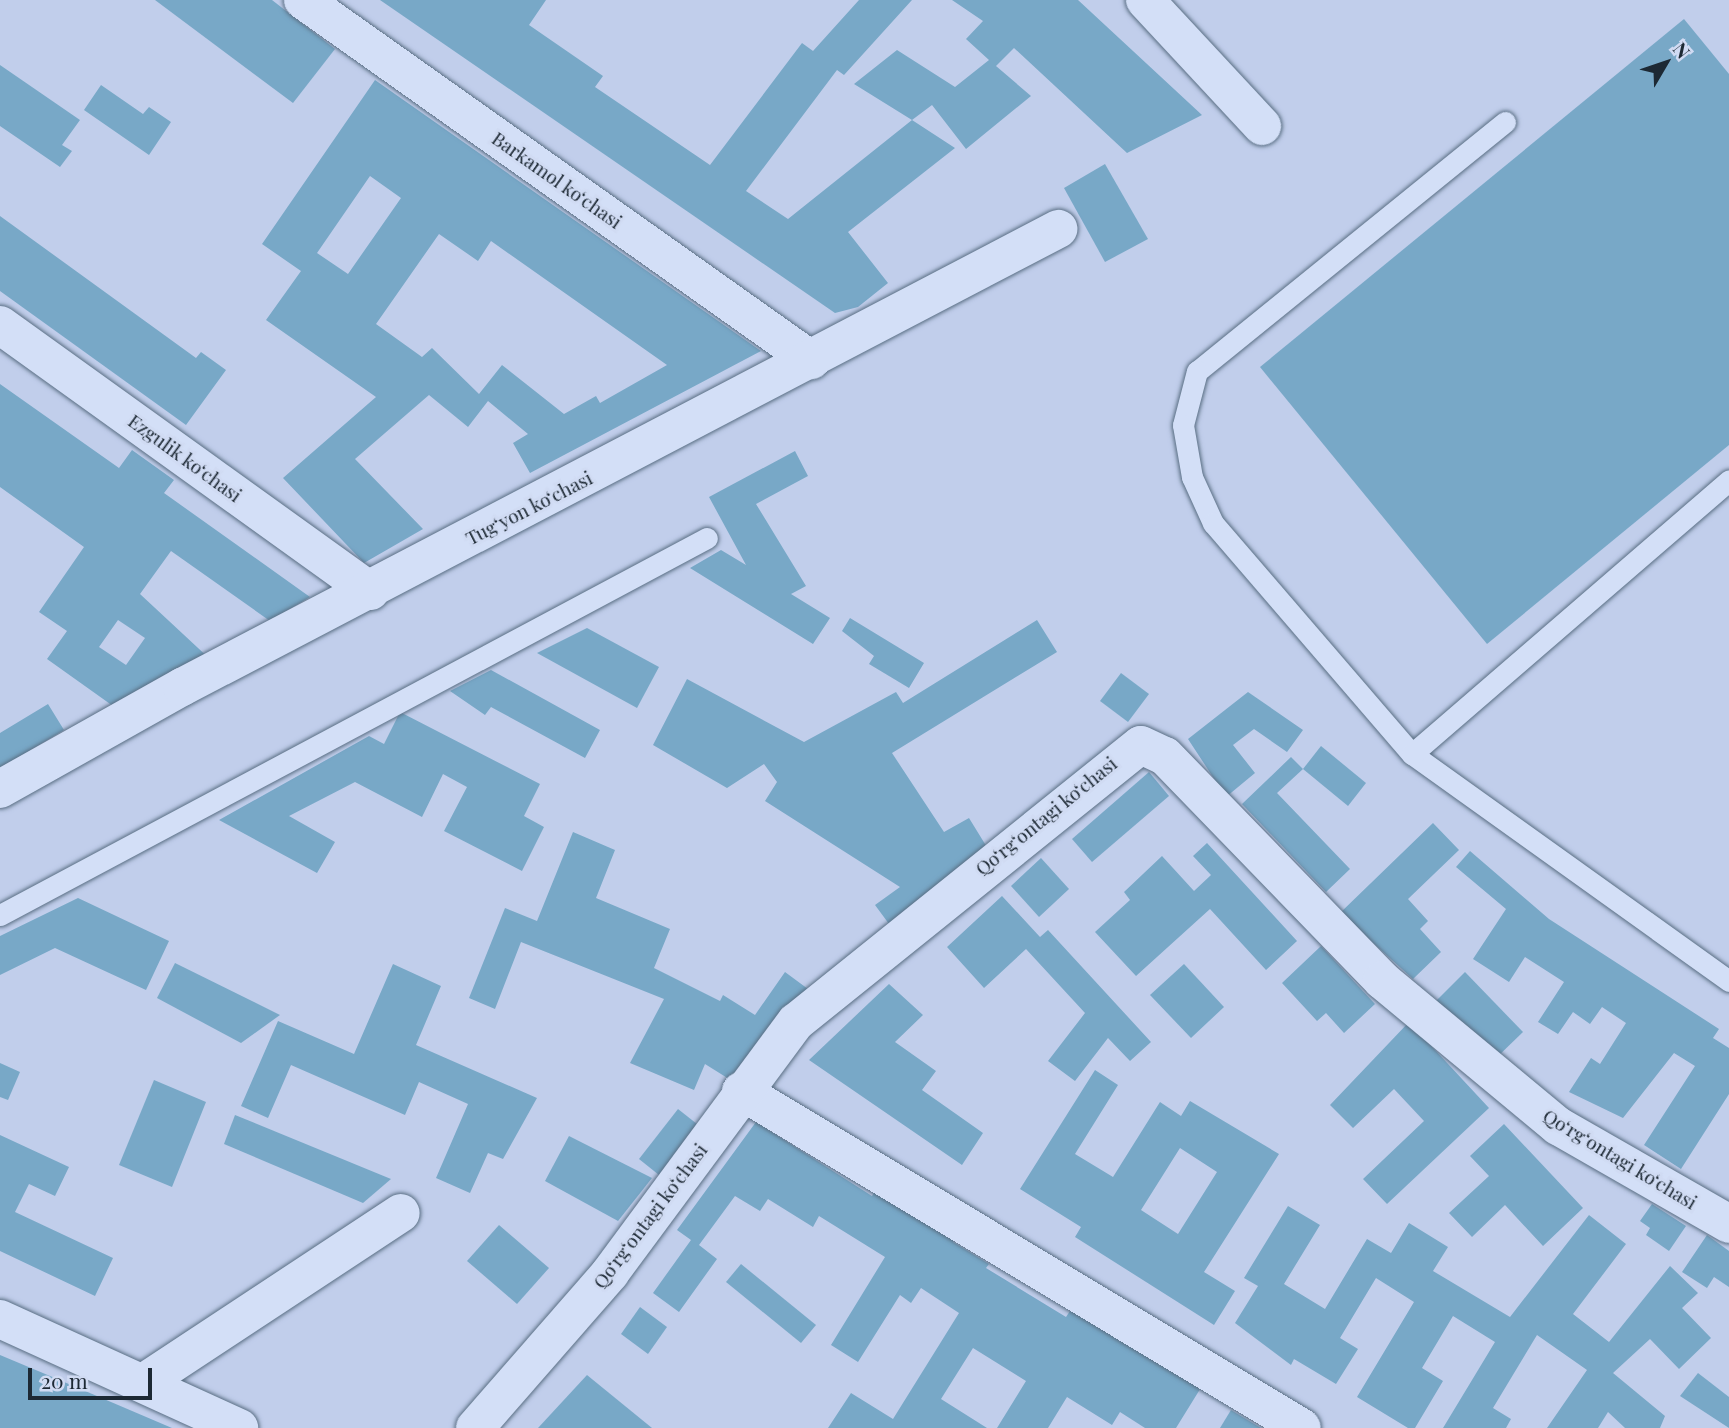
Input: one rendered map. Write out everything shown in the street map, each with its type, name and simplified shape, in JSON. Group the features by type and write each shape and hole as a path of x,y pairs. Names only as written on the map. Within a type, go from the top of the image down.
{"street":[{"name":"Barkamol koʻchasi","path":"303,0 811,360"},
{"path":"1145,0 1262,125"},
{"name":"Tugʻyon koʻchasi","path":"0,789 1058,229"},
{"name":"Ezgulik koʻchasi","path":"0,325 370,591"},
{"name":"Qo‘rg‘ontagi ko‘chasi","path":"475,1428 610,1273 741,1091 796,1022 1140,745 1166,756 1382,980 1558,1126 1729,1224"},
{"path":"741,1091 1302,1428"},
{"path":"146,1381 401,1213"},
{"path":"0,1319 146,1381 239,1428"}],"lane":[{"path":"1505,122 1197,371 1183,425 1192,477 1213,523 1412,754 1729,981"},
{"path":"1412,754 1729,480"},
{"path":"0,915 708,538"}],"building":[{"path":"155,0 272,0 335,49 293,103"},
{"path":"380,0 546,0 529,25 603,76 595,87 710,165 802,43 813,51 859,0 912,0 844,75 837,70 746,191 788,219 912,120 955,148 848,232 888,283 858,307 835,313"},
{"path":"952,0 1078,0 1202,115 1127,153 1014,48 996,66 1031,96 966,149 932,105 912,120 854,84 897,50 955,87 989,60 966,39 983,21"},
{"path":"1684,19 1729,74 1729,445 1487,644 1260,367"},
{"path":"0,65 80,120 62,145 72,151 60,167 0,126"},
{"path":"375,80 761,351 530,473 513,443 528,434 488,401 468,427 429,395 355,459 423,529 364,563 283,478 376,397 266,320 301,271 262,244","holes":["370,176 401,198 348,274 317,253","439,234 478,261 491,241 667,365 600,403 596,396 564,414 502,365 479,394 432,348 422,357 376,324"]},
{"path":"101,85 143,114 149,107 171,122 149,155 84,110"},
{"path":"1105,164 1148,239 1105,262 1064,188"},
{"path":"0,216 196,358 201,352 226,370 186,425 0,291"},
{"path":"0,384 119,468 132,450 174,480 164,493 310,597 270,621 171,551 140,594 212,661 120,711 47,659 67,631 39,612 84,547 0,487","holes":["118,620 145,638 126,665 99,647"]},
{"path":"795,451 808,476 756,504 806,586 791,594 830,618 813,644 690,568 721,550 746,565 709,497"},
{"path":"850,618 924,663 909,688 869,664 874,656 842,631"},
{"path":"1037,620 1057,652 892,753 944,832 969,818 993,857 892,928 875,905 900,887 765,801 777,782 764,764 727,788 653,745 687,679 804,742 896,692 903,703"},
{"path":"587,628 659,667 637,708 537,653"},
{"path":"491,670 600,730 585,758 491,707 485,715 450,691"},
{"path":"1121,673 1149,694 1128,722 1100,701"},
{"path":"1248,692 1303,730 1287,752 1254,729 1233,745 1255,773 1226,797 1188,739"},
{"path":"48,704 64,730 3,767 0,776 0,733"},
{"path":"400,712 540,784 524,816 544,827 522,871 444,831 467,787 443,774 422,817 355,782 289,816 335,842 317,873 219,820 369,736 384,744"},
{"path":"1321,746 1366,783 1348,806 1303,769"},
{"path":"1291,757 1303,769 1277,793 1350,869 1326,892 1242,804"},
{"path":"1149,772 1169,796 1092,862 1072,839"},
{"path":"1433,823 1459,850 1408,899 1428,921 1420,929 1441,952 1413,979 1340,913"},
{"path":"573,832 615,850 596,898 670,929 654,968 720,1001 723,995 755,1015 785,972 808,989 737,1084 705,1064 694,1090 630,1063 664,999 521,942 495,1009 469,998 505,908 537,921"},
{"path":"1207,843 1297,941 1266,970 1210,909 1136,976 1095,932 1130,900 1124,892 1162,856 1194,891 1211,875 1193,856"},
{"path":"1470,851 1549,919 1719,1029 1713,1038 1729,1048 1729,1094 1681,1169 1644,1145 1695,1066 1674,1053 1623,1118 1569,1092 1591,1058 1600,1064 1626,1023 1602,1007 1590,1024 1573,1012 1558,1034 1538,1022 1564,982 1525,957 1509,982 1473,959 1506,909 1456,867"},
{"path":"1041,858 1069,889 1039,917 1011,886"},
{"path":"1002,896 1040,937 1048,930 1151,1042 1130,1061 1108,1038 1075,1081 1048,1061 1085,1013 1026,949 984,988 947,947"},
{"path":"78,898 169,941 146,990 55,948 0,975 0,936"},
{"path":"1321,946 1375,1004 1344,1033 1326,1013 1317,1021 1282,983"},
{"path":"175,963 280,1015 241,1043 157,998"},
{"path":"393,964 441,986 416,1045 537,1098 503,1159 488,1153 470,1193 436,1178 468,1104 419,1082 405,1115 291,1065 268,1118 241,1106 278,1021 354,1054"},
{"path":"1184,964 1224,1007 1191,1038 1150,995"},
{"path":"1465,972 1523,1032 1493,1061 1436,1001"},
{"path":"889,984 923,1015 895,1042 936,1071 922,1090 983,1133 962,1165 809,1060"},
{"path":"1409,1022 1489,1108 1387,1204 1363,1179 1424,1121 1394,1089 1353,1128 1330,1105"},
{"path":"0,1063 20,1072 8,1100 0,1097"},
{"path":"1095,1070 1118,1085 1075,1154 1113,1177 1160,1102 1181,1116 1190,1101 1279,1154 1204,1272 1235,1291 1214,1325 1075,1237 1081,1227 1020,1189","holes":["1180,1148 1217,1172 1178,1234 1141,1210"]},
{"path":"154,1080 206,1102 172,1187 119,1165"},
{"path":"678,1109 697,1124 659,1175 639,1159"},
{"path":"235,1115 391,1179 363,1203 224,1144"},
{"path":"756,1122 872,1196 877,1188 956,1237 953,1242 989,1264 986,1268 1066,1317 1074,1305 1202,1386 1176,1428 1145,1428 1120,1412 1112,1425 1067,1397 1048,1428 997,1428 1026,1381 973,1348 941,1399 987,1428 828,1428 851,1393 893,1419 959,1313 921,1288 911,1303 900,1295 858,1362 831,1345 885,1257 819,1216 813,1227 768,1199 760,1211 735,1196 699,1245 717,1259 679,1312 653,1293 691,1240 677,1230"},
{"path":"1504,1124 1583,1208 1543,1246 1505,1205 1472,1237 1449,1213 1489,1176 1470,1156"},
{"path":"0,1135 69,1167 55,1196 29,1184 15,1212 113,1258 95,1296 0,1251"},
{"path":"569,1136 652,1178 618,1221 545,1181"},
{"path":"1652,1204 1686,1226 1669,1251 1646,1235 1650,1228 1640,1221"},
{"path":"1288,1206 1320,1225 1284,1284 1325,1309 1367,1239 1391,1253 1409,1223 1448,1247 1433,1271 1510,1317 1589,1215 1626,1244 1573,1314 1609,1342 1670,1266 1698,1293 1682,1308 1711,1338 1679,1369 1650,1339 1613,1373 1665,1416 1660,1428 1625,1428 1608,1412 1598,1428 1547,1428 1587,1370 1537,1335 1493,1408 1511,1419 1506,1428 1443,1428 1495,1342 1453,1316 1422,1368 1443,1381 1415,1428 1408,1428 1357,1397 1414,1302 1376,1278 1340,1338 1358,1349 1336,1384 1294,1359 1291,1365 1235,1323 1258,1286 1244,1278"},
{"path":"499,1225 549,1268 517,1304 467,1261"},
{"path":"1707,1235 1729,1251 1729,1287 1714,1277 1707,1288 1682,1272"},
{"path":"741,1264 816,1325 801,1343 726,1282"},
{"path":"640,1307 667,1327 648,1354 621,1334"},
{"path":"0,1355 50,1376 172,1428 0,1428"},
{"path":"1698,1373 1729,1397 1729,1428 1680,1396"},
{"path":"587,1375 652,1428 538,1428"},
{"path":"1231,1410 1261,1428 1220,1428"}]}
